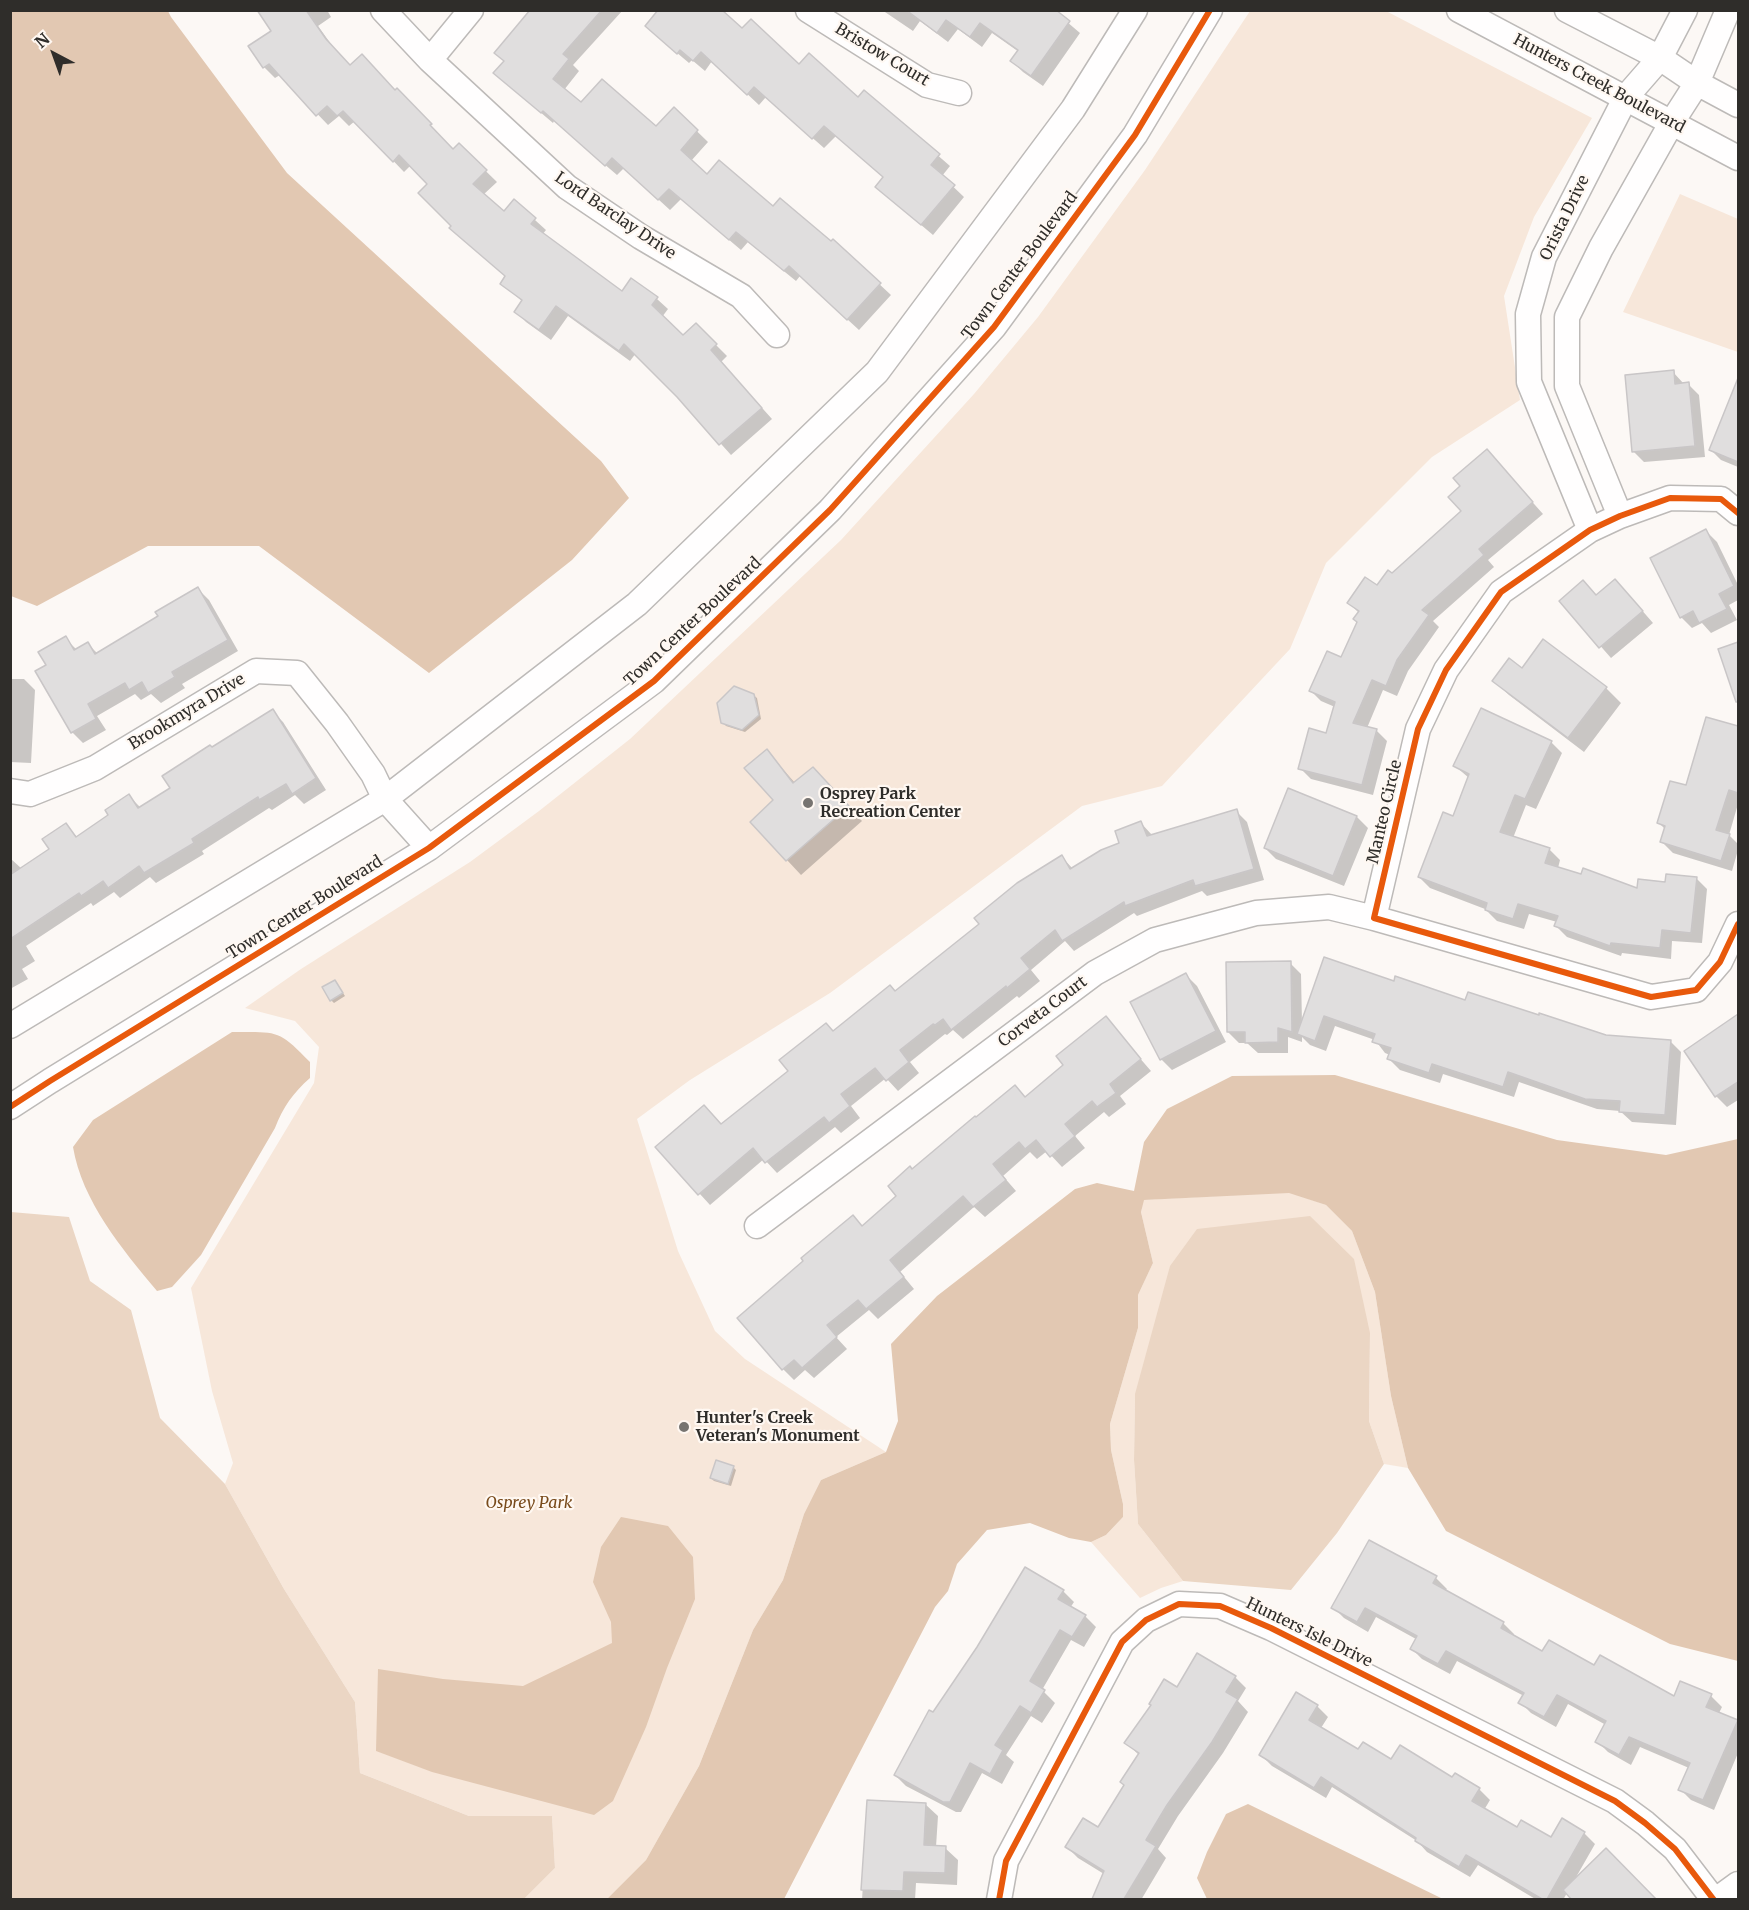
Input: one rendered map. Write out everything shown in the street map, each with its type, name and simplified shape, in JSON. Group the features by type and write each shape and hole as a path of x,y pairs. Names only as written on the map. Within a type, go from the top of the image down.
{"street":[{"name":"Lord Barclay Drive","path":"382,10 430,60 567,187 641,237 741,296 777,335"},
{"path":"430,60 471,10"},
{"name":"Bristow Court","path":"808,10 927,85 959,93"},
{"path":"10,1026 385,799 637,604 877,372 1073,109 1135,10"},
{"name":"Town Center Boulevard","path":"10,1107 429,848 654,681 830,510 994,327 1135,135 1210,10"},
{"name":"Hunters Creek Boulevard","path":"1459,10 1738,158"},
{"path":"1567,10 1660,58 1697,83 1738,105"},
{"name":"Orista Drive","path":"1590,530 1529,382 1528,314 1544,257 1626,98 1660,58 1685,10"},
{"path":"1620,516 1567,386 1566,317 1601,248 1672,122 1697,83 1728,10"},
{"name":"Manteo Circle","path":"1374,918 1418,729 1446,670 1502,592 1590,530 1620,516 1670,498 1721,499 1738,513"},
{"name":"Brookmyra Drive","path":"10,791 30,794 95,768 256,671 297,673 367,766 385,799 429,848"},
{"name":"Corveta Court","path":"756,1226 1095,973 1155,939 1256,913 1329,907 1374,918"},
{"path":"1374,918 1652,997 1696,990 1720,962 1738,924"},
{"name":"Hunters Isle Drive","path":"999,1899 1006,1861 1122,1642 1146,1620 1179,1604 1220,1606 1271,1628 1615,1800 1675,1849 1715,1899 1738,1884"}],"green space":[{"name":"Osprey Park","path":"1250,11 1386,11 1592,118 1534,217 1504,296 1520,400 1432,457 1326,563 1290,649 1162,786 1082,806 830,993 690,1080 637,1119 678,1251 715,1331 745,1359 886,1452 821,1480 804,1514 783,1580 753,1630 699,1766 646,1860 607,1899 524,1899 555,1868 552,1816 469,1816 360,1773 355,1702 284,1589 225,1484 233,1463 212,1391 191,1288 314,1083 319,1047 295,1021 245,1008 301,969 470,862 539,811 630,739 841,540 974,394 1038,317 1145,170"},
{"path":"1680,194 1738,219 1738,352 1623,312"},
{"path":"1289,1192 1326,1205 1352,1231 1375,1292 1391,1396 1408,1468 1384,1464 1369,1421 1370,1333 1135,1394 1134,1460 1138,1524 1183,1581 1140,1598 1091,1542 1106,1535 1123,1517 1123,1504 1111,1450 1110,1424 1138,1328 1138,1295 1153,1263 1141,1212 1143,1200"}],"shaded area":[{"path":"10,11 168,11 287,173 601,461 629,498 572,560 429,673 259,546 148,546 37,606 11,596"},
{"path":"232,1032 268,1033 283,1038 310,1062 310,1078 281,1113 275,1128 201,1255 172,1287 157,1291 105,1224 85,1186 73,1147 93,1120"},
{"path":"1335,1075 1557,1140 1666,1155 1738,1139 1738,1661 1670,1644 1446,1531 1408,1468 1391,1396 1375,1292 1352,1231 1326,1205 1289,1193 1144,1200 1141,1212 1153,1263 1138,1295 1138,1328 1110,1424 1111,1450 1123,1504 1123,1517 1106,1535 1091,1542 1069,1538 1030,1523 987,1530 957,1564 948,1591 935,1607 784,1899 607,1899 646,1860 699,1766 753,1630 783,1580 804,1514 821,1480 886,1452 898,1421 891,1344 937,1296 1075,1189 1097,1183 1134,1191 1144,1142 1167,1109 1232,1076"},
{"path":"11,1212 69,1217 90,1281 131,1310 160,1418 225,1484 284,1589 355,1702 360,1773 469,1816 552,1816 555,1868 524,1899 11,1899"},
{"path":"1310,1216 1354,1259 1370,1333 1369,1421 1384,1464 1337,1533 1291,1590 1183,1581 1138,1524 1134,1460 1135,1394 1170,1266 1197,1229"},
{"path":"621,1517 668,1526 693,1557 695,1599 646,1727 613,1801 594,1815 432,1772 376,1751 378,1669 443,1679 523,1686 612,1643 611,1622 593,1582 601,1547"},
{"path":"1248,1804 1443,1899 1207,1899 1197,1878 1207,1852 1226,1814"}],"building":[{"path":"257,10 306,10 326,39 350,65 362,54 395,90 397,88 432,124 430,125 453,149 459,143 487,170 473,184 504,211 514,199 536,218 531,224 622,291 631,278 658,297 652,305 683,335 696,323 717,344 711,350 762,408 719,445 677,397 624,344 619,351 556,306 539,330 514,312 522,300 500,284 505,276 449,228 451,226 418,193 427,184 399,155 393,162 343,111 337,116 327,106 316,116 269,64 263,68 248,46 271,31"},
{"path":"530,10 602,10 563,54 569,59 553,79 581,102 602,79 656,126 674,107 698,130 681,150 707,174 719,160 773,206 780,198 831,241 833,239 881,283 847,320 789,266 784,271 736,232 729,240 669,189 658,200 612,158 605,166 543,111 541,113 493,73 504,61 494,53"},
{"path":"658,10 722,10 742,28 751,19 799,64 809,53 858,97 864,90 940,154 931,165 955,185 921,225 875,187 883,177 824,126 812,139 754,87 747,95 701,52 693,61 680,50 677,54 645,26"},
{"path":"906,10 1056,10 1070,21 1031,76 1010,61 1018,50 980,23 970,37 946,20 937,33"},
{"path":"1674,370 1675,384 1689,382 1695,446 1632,452 1625,375"},
{"path":"1738,378 1738,462 1709,450"},
{"path":"1487,449 1533,502 1479,549 1484,555 1422,610 1429,615 1397,660 1386,686 1372,680 1353,723 1377,729 1362,785 1298,769 1309,728 1326,733 1335,702 1309,691 1327,651 1341,657 1357,622 1353,619 1359,611 1347,603 1365,577 1377,585 1388,570 1392,573 1461,511 1448,497 1460,486 1453,478"},
{"path":"1706,529 1734,586 1719,594 1727,609 1699,623 1693,611 1680,618 1650,558"},
{"path":"1615,579 1643,611 1599,648 1559,601 1583,580 1596,595"},
{"path":"198,587 228,640 172,672 175,677 148,693 142,682 129,690 125,683 88,704 96,719 71,733 35,671 46,665 38,652 66,636 74,650 88,642 95,654 158,616 155,612"},
{"path":"1543,639 1607,687 1568,738 1492,681 1509,658 1522,668"},
{"path":"1738,642 1738,702 1736,702 1718,649"},
{"path":"734,686 754,694 759,715 742,730 721,723 717,703"},
{"path":"1481,708 1552,741 1525,799 1515,795 1500,832 1550,848 1545,863 1581,874 1583,868 1637,888 1638,879 1665,882 1666,874 1697,877 1691,933 1662,930 1660,948 1611,943 1610,946 1554,926 1558,916 1518,904 1513,919 1485,910 1487,903 1418,877 1443,812 1453,816 1469,774 1453,766"},
{"path":"273,709 316,778 292,794 286,784 259,800 258,797 192,839 194,843 144,873 139,866 108,888 103,881 81,896 79,893 10,939 10,875 49,849 42,839 66,823 76,837 108,815 105,810 129,794 138,808 170,788 162,776"},
{"path":"1706,717 1738,726 1738,793 1729,790 1716,830 1730,834 1721,861 1660,842 1665,826 1657,823 1670,781 1686,785"},
{"name":"Osprey Park Recreation Center","path":"767,749 793,783 813,767 849,806 786,861 750,822 773,800 744,768"},
{"path":"1288,788 1357,816 1333,876 1264,848"},
{"path":"1237,809 1254,869 1195,886 1193,880 1125,906 1124,902 1062,941 1055,930 1021,958 1030,969 1007,988 1006,986 951,1030 943,1019 933,1024 900,1050 909,1062 886,1081 875,1068 841,1094 850,1106 829,1123 824,1117 765,1163 753,1148 698,1195 655,1147 704,1105 721,1124 788,1071 779,1060 826,1023 833,1031 890,985 895,991 979,924 974,918 1017,883 1062,855 1070,869 1101,850 1119,843 1115,831 1141,821 1147,836"},
{"path":"1324,957 1394,981 1395,976 1465,1000 1468,992 1606,1035 1671,1040 1665,1115 1619,1112 1620,1101 1585,1099 1508,1072 1503,1087 1432,1064 1429,1073 1387,1059 1391,1048 1372,1042 1375,1034 1324,1016 1315,1041 1297,1034"},
{"path":"1291,961 1292,1032 1278,1028 1278,1042 1245,1043 1245,1032 1227,1032 1226,962"},
{"path":"1186,973 1216,1031 1160,1060 1130,1002"},
{"path":"335,980 343,993 330,1001 322,987"},
{"path":"1738,1014 1738,1082 1715,1097 1684,1051"},
{"path":"1106,1016 1141,1059 1110,1084 1116,1093 1097,1107 1092,1101 1065,1124 1075,1136 1050,1157 1036,1140 1025,1149 1019,1142 993,1164 1006,1180 973,1207 963,1196 890,1260 904,1277 866,1309 858,1300 827,1325 837,1337 802,1368 794,1360 782,1370 737,1318 803,1261 801,1258 853,1215 862,1226 896,1196 888,1186 910,1166 912,1169 1015,1085 1025,1097 1063,1065 1056,1056"},
{"path":"716,1460 734,1466 728,1484 710,1478"},
{"path":"1369,1540 1437,1576 1433,1583 1504,1622 1501,1628 1542,1651 1549,1640 1594,1665 1600,1655 1674,1696 1680,1681 1712,1694 1706,1707 1738,1720 1703,1800 1678,1790 1690,1763 1629,1737 1619,1755 1595,1742 1606,1721 1557,1695 1544,1717 1518,1703 1524,1693 1446,1651 1438,1664 1410,1649 1417,1636 1365,1608 1357,1622 1331,1608"},
{"path":"1025,1567 1064,1590 1058,1599 1086,1615 1072,1637 1060,1630 1030,1681 1045,1690 1031,1713 1020,1706 995,1745 1003,1750 990,1774 970,1763 950,1802 943,1802 894,1775 929,1710 933,1712 977,1647"},
{"path":"1197,1653 1236,1676 1226,1692 1238,1699 1146,1840 1156,1846 1124,1899 1092,1899 1104,1871 1065,1847 1083,1818 1098,1827 1124,1785 1120,1782 1139,1753 1124,1743 1151,1705 1149,1704 1164,1679 1177,1687"},
{"path":"1296,1692 1318,1705 1309,1720 1358,1749 1363,1742 1391,1759 1400,1745 1452,1777 1455,1773 1480,1788 1472,1801 1517,1827 1521,1820 1551,1837 1562,1818 1585,1832 1547,1899 1542,1899 1466,1855 1459,1867 1415,1841 1416,1838 1321,1777 1314,1788 1259,1755"},
{"path":"867,1800 926,1803 924,1845 946,1846 945,1873 904,1872 903,1891 861,1890"},
{"path":"1606,1848 1656,1899 1571,1899 1563,1890"}],"cycle path":[{"path":"10,1107 429,848 654,681 830,510 994,327 1135,135 1210,10"},
{"path":"1738,513 1721,499 1670,498 1620,516 1590,530 1501,592 1446,670 1418,729 1374,918 1651,997 1696,990 1720,962 1738,924"},
{"path":"999,1900 1006,1861 1122,1642 1146,1620 1179,1604 1220,1606 1271,1628 1615,1801 1675,1849 1714,1900"}],"place":[{"name":"Osprey Park Recreation Center","path":"808,803"},
{"name":"Hunter's Creek Veteran's Monument","path":"684,1427"}]}
